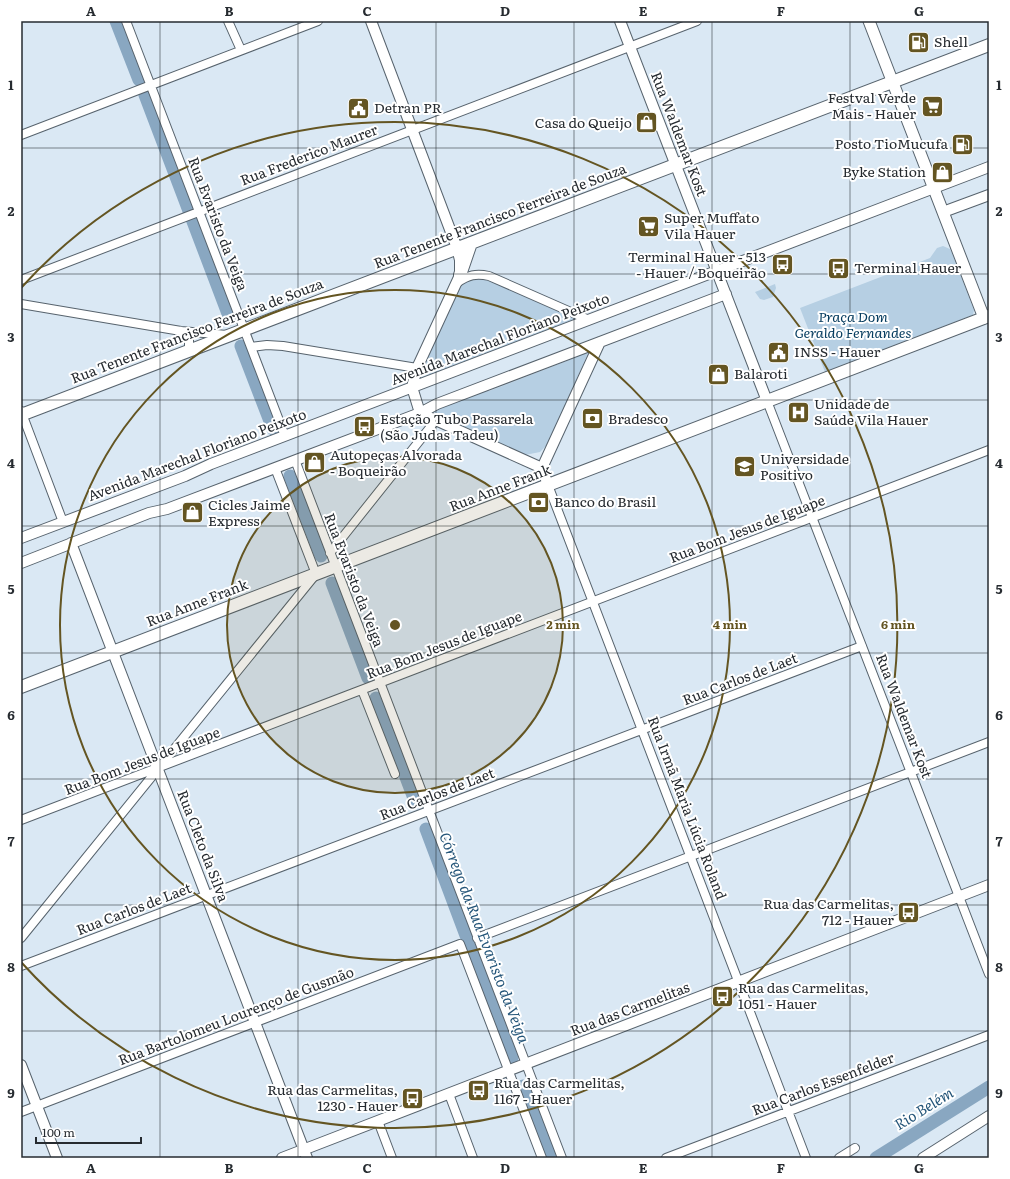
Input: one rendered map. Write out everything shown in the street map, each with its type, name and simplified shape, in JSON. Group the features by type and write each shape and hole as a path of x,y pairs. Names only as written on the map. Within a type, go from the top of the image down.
{"main road":[{"path":"869,21 943,212 987,317"},
{"name":"Rua Tenente Francisco Ferreira de Souza","path":"21,414 989,45"},
{"path":"458,280 471,243"},
{"name":"Rua Anne Frank","path":"21,687 987,317"}],"street":[{"name":"Rua Evaristo da Veiga","path":"126,21 197,212 285,436"},
{"path":"228,21 241,50"},
{"path":"21,135 318,21"},
{"path":"370,21 457,248 460,260 458,280 418,368 412,387 420,413 542,468 600,342"},
{"name":"Rua Waldemar Kost","path":"620,21 989,974"},
{"name":"Rua Frederico Maurer","path":"21,280 697,21"},
{"name":"Avenida Marechal Floriano Peixoto","path":"21,538 185,476 211,464 412,387 989,168"},
{"path":"943,212 989,195"},
{"path":"458,280 472,275 481,274 490,276 589,320"},
{"path":"21,563 149,513 167,509 420,413 437,404 726,294"},
{"path":"21,304 181,331 230,335"},
{"path":"181,331 189,339 189,350"},
{"path":"251,347 266,345 282,346 418,368"},
{"path":"21,414 63,522"},
{"path":"330,553 436,420"},
{"name":"Rua Bom Jesus de Iguape","path":"21,820 989,450"},
{"name":"Rua Evaristo da Veiga","path":"295,460 562,1158"},
{"path":"21,938 316,574 275,468"},
{"name":"Rua Irmã Maria Lúcia Roland","path":"542,468 806,1158"},
{"name":"Rua Cleto da Silva","path":"72,543 306,1154"},
{"name":"Rua Carlos de Laet","path":"21,966 862,646"},
{"path":"362,690 394,774"},
{"path":"477,938 989,742"},
{"name":"Rua das Carmelitas","path":"282,1158 306,1154 378,1121 989,885"},
{"name":"Rua Bartolomeu Lourenço de Gusmão","path":"21,1112 460,944 508,1071"},
{"name":"Rua Carlos Essenfelder","path":"666,1158 989,1035"},
{"path":"21,1065 57,1158"},
{"path":"508,1071 542,1158"},
{"path":"449,1094 473,1158"},
{"path":"923,1158 989,1116"},
{"path":"378,1121 392,1158"},
{"path":"839,1158 855,1148"}],"green space":[{"name":"Praça Dom Geraldo Fernandes","path":"943,246 950,249 952,253 974,310 973,315 825,372 800,308 930,258 937,248"},
{"path":"486,278 574,317 575,320 422,379 420,377 421,369 460,284 467,279"},
{"path":"775,284 776,288 773,297 764,300 760,299 755,292"},
{"path":"587,351 588,353 548,444 540,452 525,455 433,412 484,390 489,391 577,357 579,353"}],"waterway":[{"name":"Córrego da Rua Evaristo da Veiga","path":"116,21 139,80"},
{"name":"Córrego da Rua Evaristo da Veiga","path":"145,95 230,319"},
{"name":"Córrego da Rua Evaristo da Veiga","path":"241,346 273,429"},
{"name":"Córrego da Rua Evaristo da Veiga","path":"290,476 321,556"},
{"name":"Córrego da Rua Evaristo da Veiga","path":"332,583 368,678"},
{"name":"Córrego da Rua Evaristo da Veiga","path":"376,698 415,801"},
{"name":"Córrego da Rua Evaristo da Veiga","path":"426,829 512,1058"},
{"name":"Córrego da Rua Evaristo da Veiga","path":"523,1086 551,1158"},
{"name":"Rio Belém","path":"876,1158 989,1087"}],"place":[{"name":"Shell","path":"918,42"},
{"name":"Festval Verde Mais - Hauer","path":"932,106"},
{"name":"Detran PR","path":"359,108"},
{"name":"Casa do Queijo","path":"647,123"},
{"name":"Posto TioMucufa","path":"963,144"},
{"name":"Byke Station","path":"942,172"},
{"name":"Super Muffato Vila Hauer","path":"648,226"},
{"name":"Terminal Hauer - 513 - Hauer / Boqueirão","path":"782,265"},
{"name":"Terminal Hauer","path":"838,268"},
{"name":"INSS - Hauer","path":"778,352"},
{"name":"Balaroti","path":"719,374"},
{"name":"Unidade de Saúde Vila Hauer","path":"799,412"},
{"name":"Bradesco","path":"593,419"},
{"name":"Estação Tubo Passarela (São Judas Tadeu)","path":"365,427"},
{"name":"Autopeças Alvorada - Boqueirão","path":"314,463"},
{"name":"Universidade Positivo","path":"744,467"},
{"name":"Banco do Brasil","path":"539,502"},
{"name":"Cicles Jaime Express","path":"192,513"},
{"name":"Rua das Carmelitas, 712 - Hauer","path":"909,912"},
{"name":"Rua das Carmelitas, 1051 - Hauer","path":"723,996"},
{"name":"Rua das Carmelitas, 1167 - Hauer","path":"479,1091"},
{"name":"Rua das Carmelitas, 1230 - Hauer","path":"413,1098"}]}
